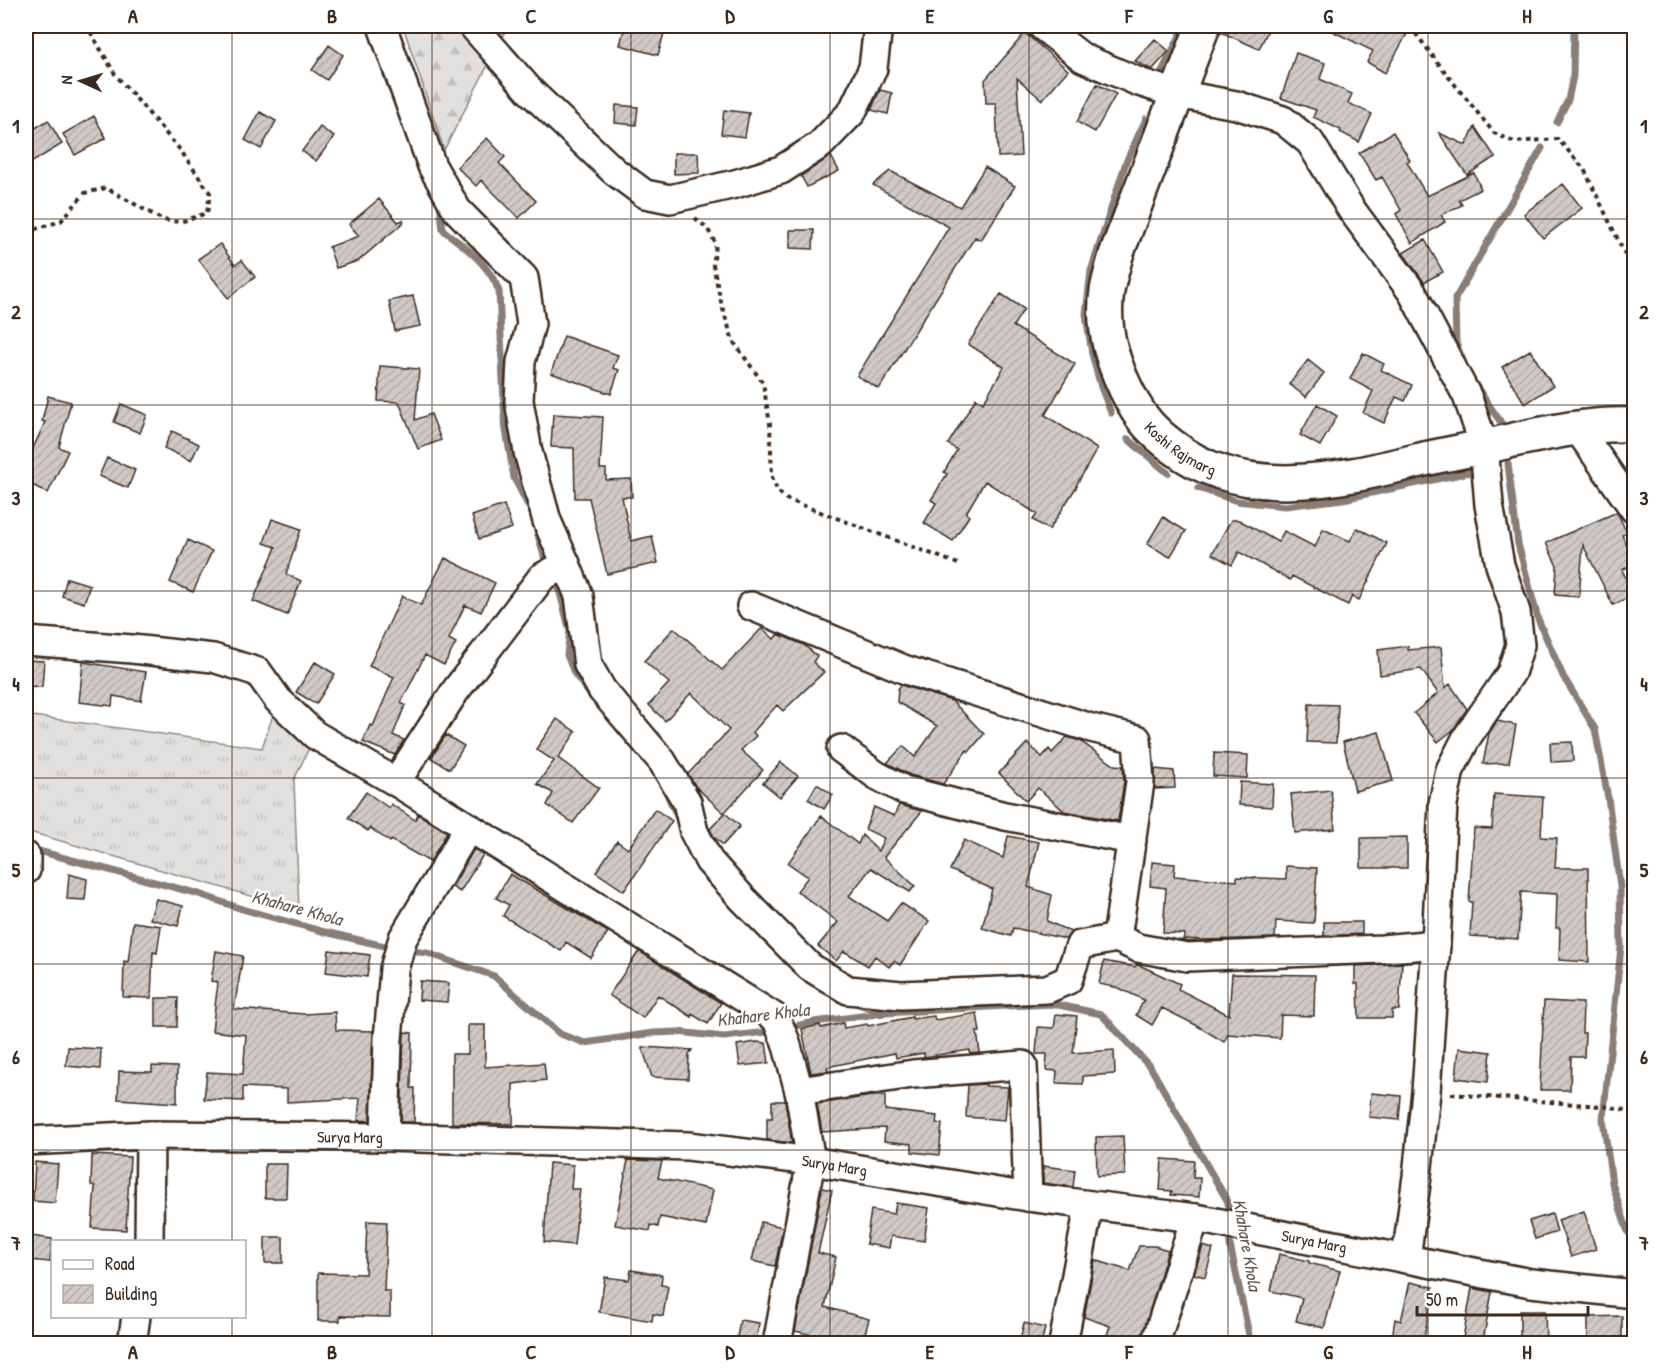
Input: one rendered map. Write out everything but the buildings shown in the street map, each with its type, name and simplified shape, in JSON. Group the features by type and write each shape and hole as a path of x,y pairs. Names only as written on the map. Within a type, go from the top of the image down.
{"main road":[{"name":"Koshi Rajmarg","path":"1203,26 1116,255 1107,292 1106,335 1119,377 1138,412 1159,436 1188,458 1212,470 1244,479 1281,483 1349,477 1544,433 1577,428 1635,425"}],"street":[{"path":"382,26 432,166 457,210 524,278 531,324 521,362 519,401 528,452 547,521 555,570 579,596 588,665 602,690 662,761 687,802 694,832 709,861 810,967 848,990 901,995 1047,989 1068,980 1080,945 1117,938 1138,948 1187,957 1436,944"},
{"path":"473,26 531,92 614,171 645,194 670,199 735,184 781,170 820,145 852,112 873,68 878,26"},
{"path":"1042,26 1083,58 1139,82 1177,93 1236,105 1283,120 1310,142 1351,209 1412,292 1467,396 1484,445 1489,505 1500,565 1515,612 1520,645 1511,673 1467,737 1450,770 1443,804 1426,1092 1406,1259"},
{"path":"1577,428 1635,509"},
{"path":"396,782 456,690 555,570"},
{"path":"751,606 906,670 1091,728 1137,739 1140,782 1117,938"},
{"path":"26,641 213,658 258,672 278,700 315,735 469,827 781,1030 799,1090 811,1161 777,1344"},
{"path":"841,749 876,775 904,790 1005,816 1132,840"},
{"path":"385,1137 388,1039 394,969 403,939 469,827"},
{"path":"26,856 26,870"},
{"path":"799,1090 913,1074 1023,1065 1028,1197"},
{"path":"149,1240 150,1135"},
{"name":"Surya Marg","path":"26,1141 150,1135 385,1137 688,1146 811,1161 1028,1197 1204,1220 1531,1284 1635,1294"},
{"path":"1063,1344 1089,1206"},
{"path":"1155,1344 1204,1220"},
{"path":"132,1344 136,1318"}],"path":[{"path":"26,31 33,26"},
{"path":"26,232 61,221 85,193 106,188 163,220 180,222 207,213 210,193 181,151 115,74 87,26"},
{"path":"1410,26 1494,133 1514,142 1558,139 1584,169 1635,273"},
{"path":"670,199 707,228 716,244 713,265 722,306 734,340 763,383 770,424 772,477 777,490 786,499 961,565"},
{"path":"1426,1092 1612,1107 1635,1112"}],"green space":[{"path":"403,26 508,26 444,150"},
{"path":"278,700 315,735 294,780 299,910 26,831 26,715 262,748"}],"waterway":[{"path":"1161,73 1185,26"},
{"path":"1557,122 1568,100 1573,76 1574,26"},
{"path":"1111,413 1092,354 1086,314 1091,271 1126,162 1146,119"},
{"path":"1464,363 1456,343 1455,299 1542,148"},
{"path":"440,204 443,230 483,264 499,291 505,424 514,478 532,513 547,567"},
{"path":"1476,386 1502,424"},
{"path":"1128,439 1168,473"},
{"path":"1508,464 1518,544 1538,619 1563,676 1595,729 1608,798 1620,886 1621,947 1603,1119 1612,1183 1634,1243"},
{"path":"1198,488 1237,501 1285,506 1343,499 1470,472"},
{"path":"552,577 560,593 570,631 567,655 574,673 593,699"},
{"path":"662,783 681,825"},
{"name":"Khahare Khola","path":"31,849 199,894 242,909 325,932 393,948"},
{"name":"Khahare Khola","path":"404,950 427,953 494,976 560,1034 585,1043 653,1033 678,1032 724,1037 775,1031"},
{"path":"852,1002 882,1012"},
{"name":"Khahare Khola","path":"786,1028 885,1013 1006,1006 1054,1004 1101,1014 1151,1068 1228,1202 1229,1218"},
{"name":"Khahare Khola","path":"1229,1230 1230,1245 1251,1344"}]}
